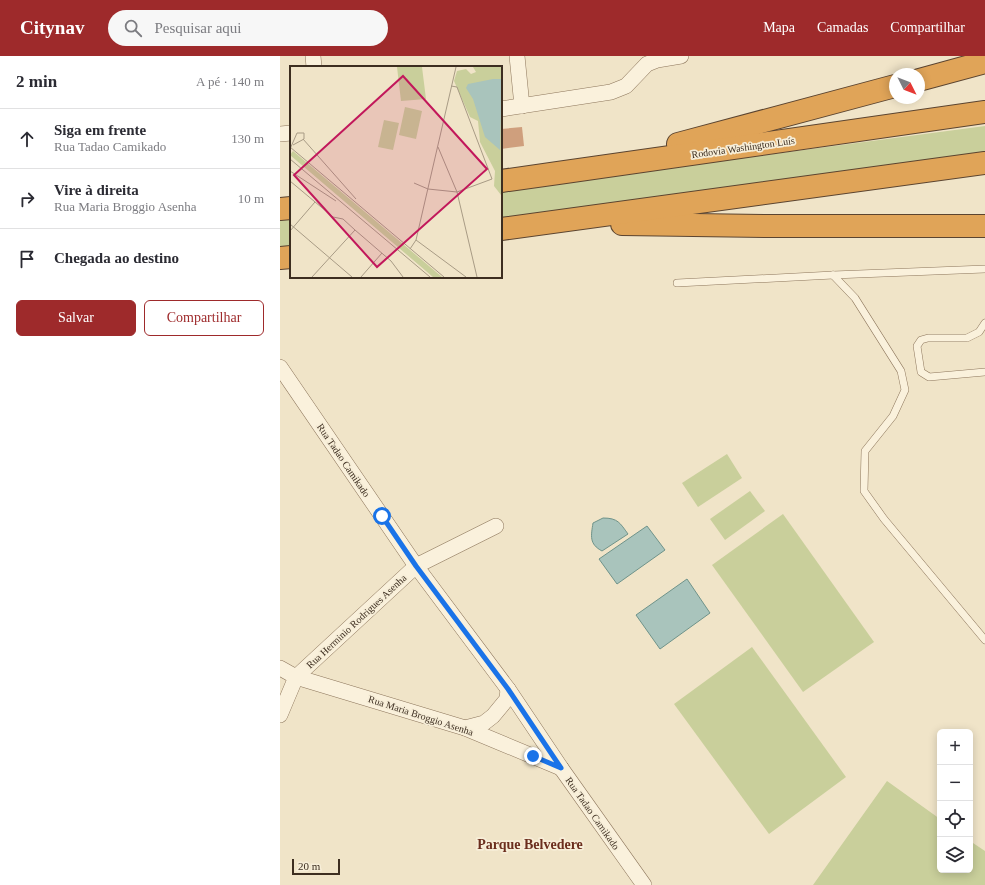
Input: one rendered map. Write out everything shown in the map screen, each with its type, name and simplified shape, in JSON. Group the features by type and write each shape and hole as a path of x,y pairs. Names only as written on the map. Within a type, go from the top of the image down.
{"highway":[{"path":"925,78 985,62"},
{"path":"558,173 676,145 889,88"},
{"name":"Rodovia Washington Luís","path":"502,181 985,112"},
{"path":"502,229 985,163"},
{"path":"280,209 290,208"},
{"path":"551,223 770,226 985,226"},
{"path":"280,258 290,257"}],"street":[{"path":"313,56 314,66"},
{"path":"517,56 522,106"},
{"path":"502,109 612,92 626,86 647,64 657,60 681,56"},
{"path":"280,134 290,133"},
{"name":"Rua Tadao Camikado","path":"280,367 416,566 508,689 561,768 644,885"},
{"name":"Rua Herminio Rodrigues Asenha","path":"280,715 296,677 416,566 496,526"},
{"name":"Rua Maria Broggio Asenha","path":"280,668 296,677 465,728 561,768"},
{"path":"465,728 484,723 493,716 507,699 508,689"}],"lane":[{"path":"677,283 985,269"},
{"path":"833,275 855,298 901,371 905,390 893,416 866,451 864,491 884,518 985,640"},
{"path":"985,323 979,332 967,338 928,338 921,340 917,346 921,372 929,377 985,372"}],"green space":[{"path":"985,126 985,156 502,219 502,190"},
{"path":"290,218 290,247 280,249 280,219"},
{"path":"727,454 742,478 698,507 682,483"},
{"path":"750,491 765,511 725,540 710,519"},
{"path":"783,514 874,642 803,692 712,565"},
{"path":"752,647 846,777 769,834 674,704"},
{"path":"887,781 937,817 937,873 973,873 973,843 985,851 985,885 813,885"}],"water":[{"path":"603,518 615,520 628,534 602,551 595,546 592,536 593,523"},
{"path":"647,526 665,550 617,584 599,559"},
{"path":"687,579 710,613 660,649 636,615"}],"building":[{"path":"522,127 524,146 502,149 502,129"}],"district":[{"name":"Parque Belvedere","path":"530,844"}],"route":[{"path":"382,516 416,566 508,689 561,768 533,756"}]}
